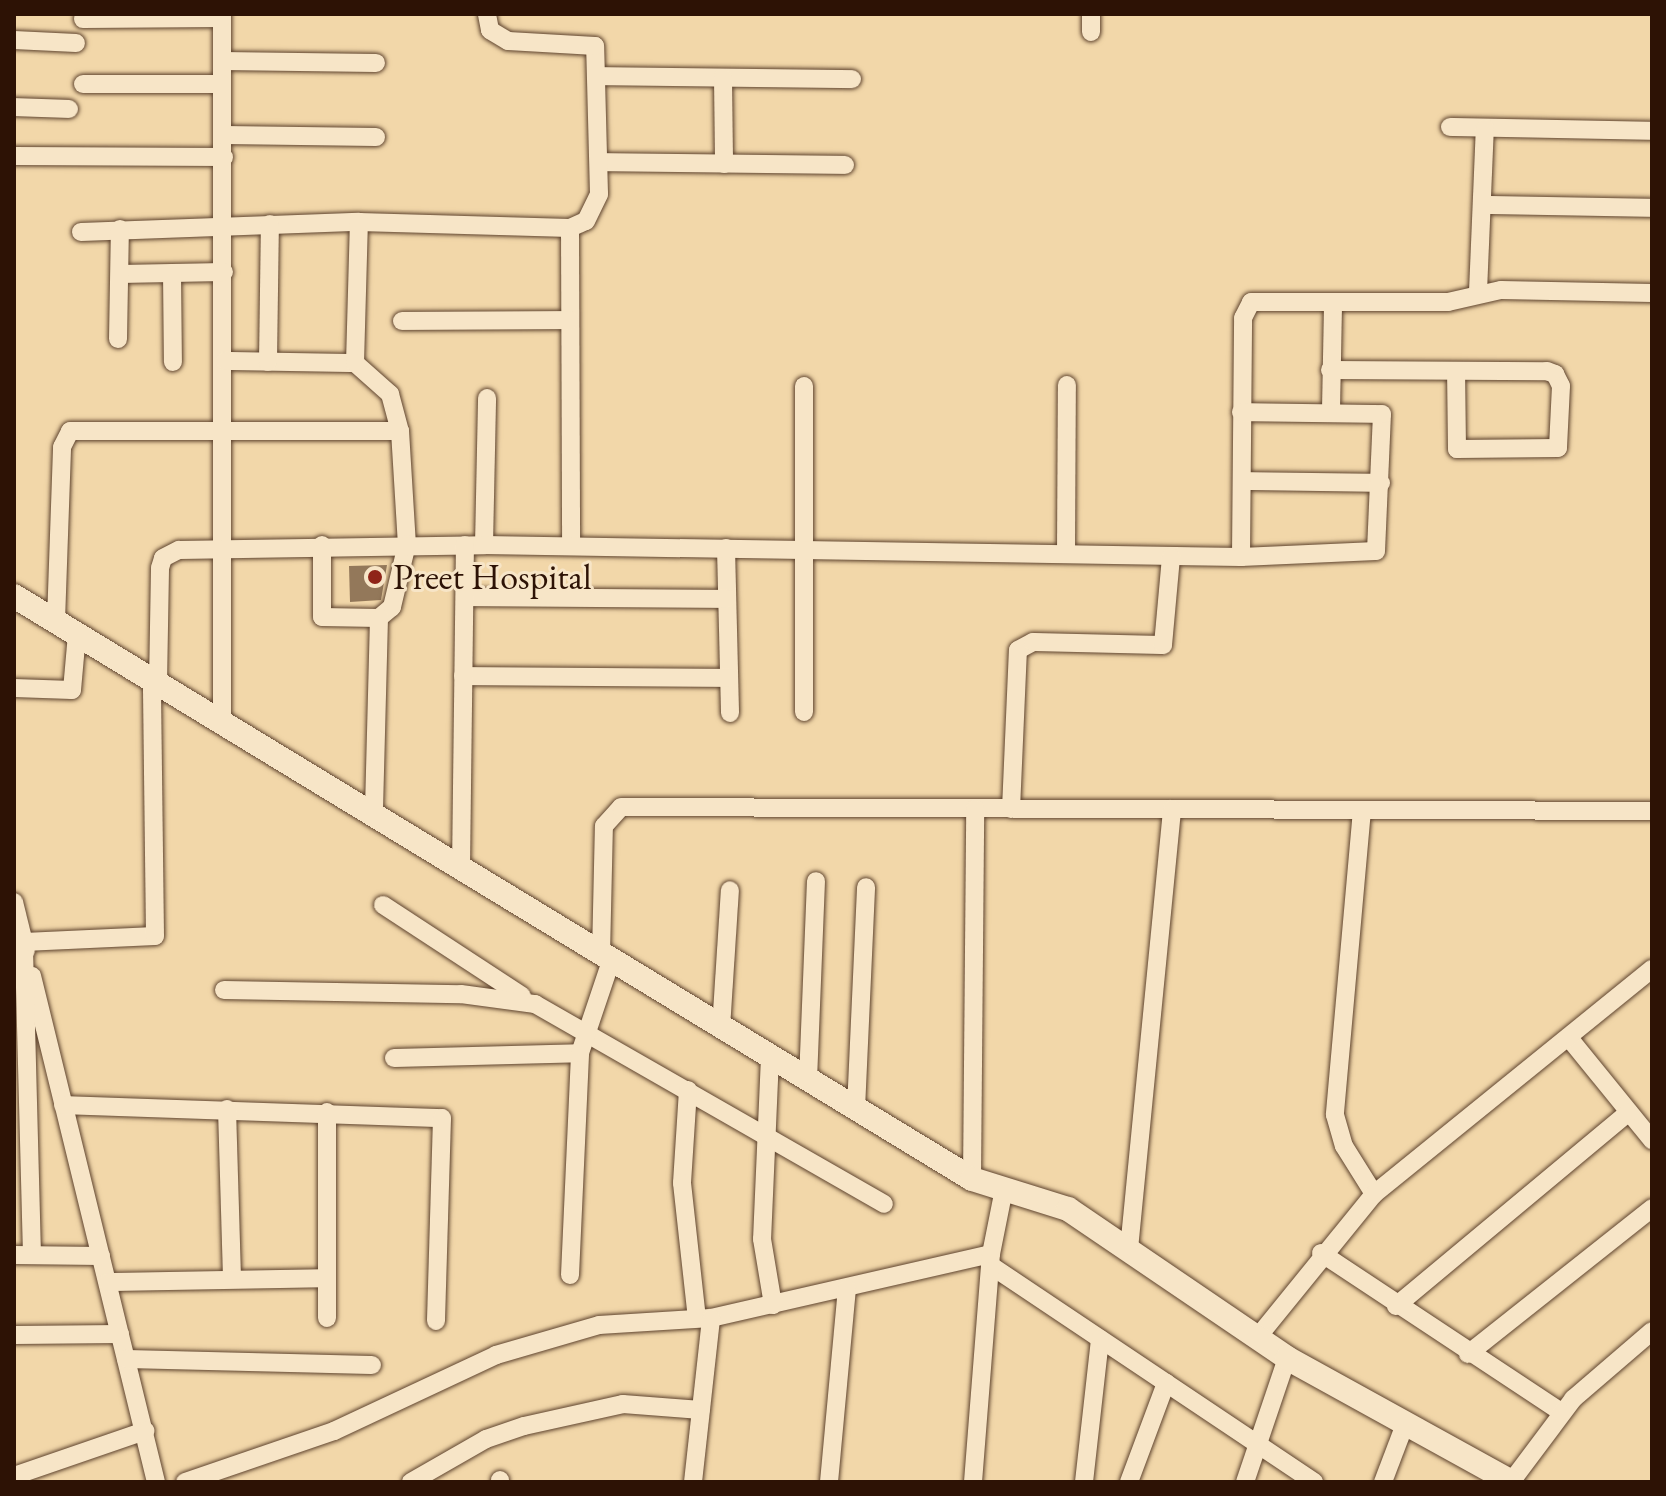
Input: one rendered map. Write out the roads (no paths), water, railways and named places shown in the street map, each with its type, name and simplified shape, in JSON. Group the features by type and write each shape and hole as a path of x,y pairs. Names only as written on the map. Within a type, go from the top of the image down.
{"street":[{"path":"81,232 359,222 570,228 597,206 598,76 590,41 508,41 490,30 487,14"},
{"path":"83,19 222,16 225,361 222,723"},
{"path":"14,40 76,43"},
{"path":"222,61 376,63"},
{"path":"598,76 852,79"},
{"path":"723,78 724,164"},
{"path":"83,84 222,84"},
{"path":"14,107 69,109"},
{"path":"1450,127 1652,131"},
{"path":"1478,292 1485,205 1485,128"},
{"path":"224,135 376,137"},
{"path":"14,156 224,157"},
{"path":"599,162 845,165"},
{"path":"1485,205 1652,208"},
{"path":"355,363 359,222"},
{"path":"268,362 270,224"},
{"path":"570,228 571,546"},
{"path":"118,339 120,229"},
{"path":"120,274 224,272"},
{"path":"172,273 173,362"},
{"path":"1241,557 1243,318 1251,302 1448,302 1478,292 1652,293"},
{"path":"1331,410 1333,304"},
{"path":"402,321 570,320"},
{"path":"225,361 355,363 390,394 400,431 407,544 392,607 379,618 322,617 322,545"},
{"path":"1330,370 1456,371 1555,374 1558,448 1457,449 1456,371"},
{"path":"1066,553 1067,385"},
{"path":"804,386 804,712"},
{"path":"461,869 465,597 475,545 487,398"},
{"path":"24,942 155,936 155,682 163,558 224,545 407,544 1171,557 1370,556 1379,541 1382,414 1331,410 1241,412"},
{"path":"56,621 62,447 70,431 400,431"},
{"path":"1243,481 1381,483"},
{"path":"726,548 730,713"},
{"path":"1011,809 1018,650 1033,642 1163,645 1171,557"},
{"path":"14,596 972,1179 1068,1209 1287,1358 1512,1482 1561,1412 1652,1331"},
{"path":"465,597 727,599"},
{"path":"374,815 379,618"},
{"path":"14,688 72,690 77,634"},
{"path":"463,676 729,678"},
{"path":"972,1179 975,809"},
{"path":"1129,1249 1172,809"},
{"path":"570,1275 580,1053 606,958 604,826 612,810 1652,811"},
{"path":"1362,810 1335,1115 1344,1146 1374,1194"},
{"path":"808,1080 816,881"},
{"path":"856,1109 866,887"},
{"path":"721,1028 730,890"},
{"path":"14,902 156,1482"},
{"path":"383,905 535,1004 884,1204"},
{"path":"24,942 23,1255 101,1256"},
{"path":"1257,1338 1321,1253 1374,1194 1650,974"},
{"path":"224,990 477,994 535,1004"},
{"path":"1569,1038 1652,1140"},
{"path":"394,1058 580,1053"},
{"path":"770,1057 762,1239 773,1305"},
{"path":"688,1090 682,1183 704,1318 701,1410 693,1482"},
{"path":"63,1105 442,1118 436,1321"},
{"path":"227,1109 232,1277"},
{"path":"327,1112 327,1318"},
{"path":"1396,1306 1629,1112"},
{"path":"973,1482 991,1259 1004,1189"},
{"path":"1468,1354 1652,1208"},
{"path":"1321,1253 1468,1354 1561,1412"},
{"path":"185,1482 334,1431 496,1355 618,1321 704,1318 991,1259 1100,1339 1314,1482"},
{"path":"108,1282 232,1277 327,1278"},
{"path":"829,1482 847,1289"},
{"path":"14,1335 120,1334"},
{"path":"1084,1482 1100,1339"},
{"path":"1245,1482 1287,1358"},
{"path":"126,1359 372,1365"},
{"path":"1129,1482 1166,1383"},
{"path":"411,1482 486,1439 524,1426 623,1404 701,1410"},
{"path":"1383,1482 1405,1424"},
{"path":"14,1476 145,1431"}],"place":[{"name":"Preet Hospital","path":"375,577"}]}
